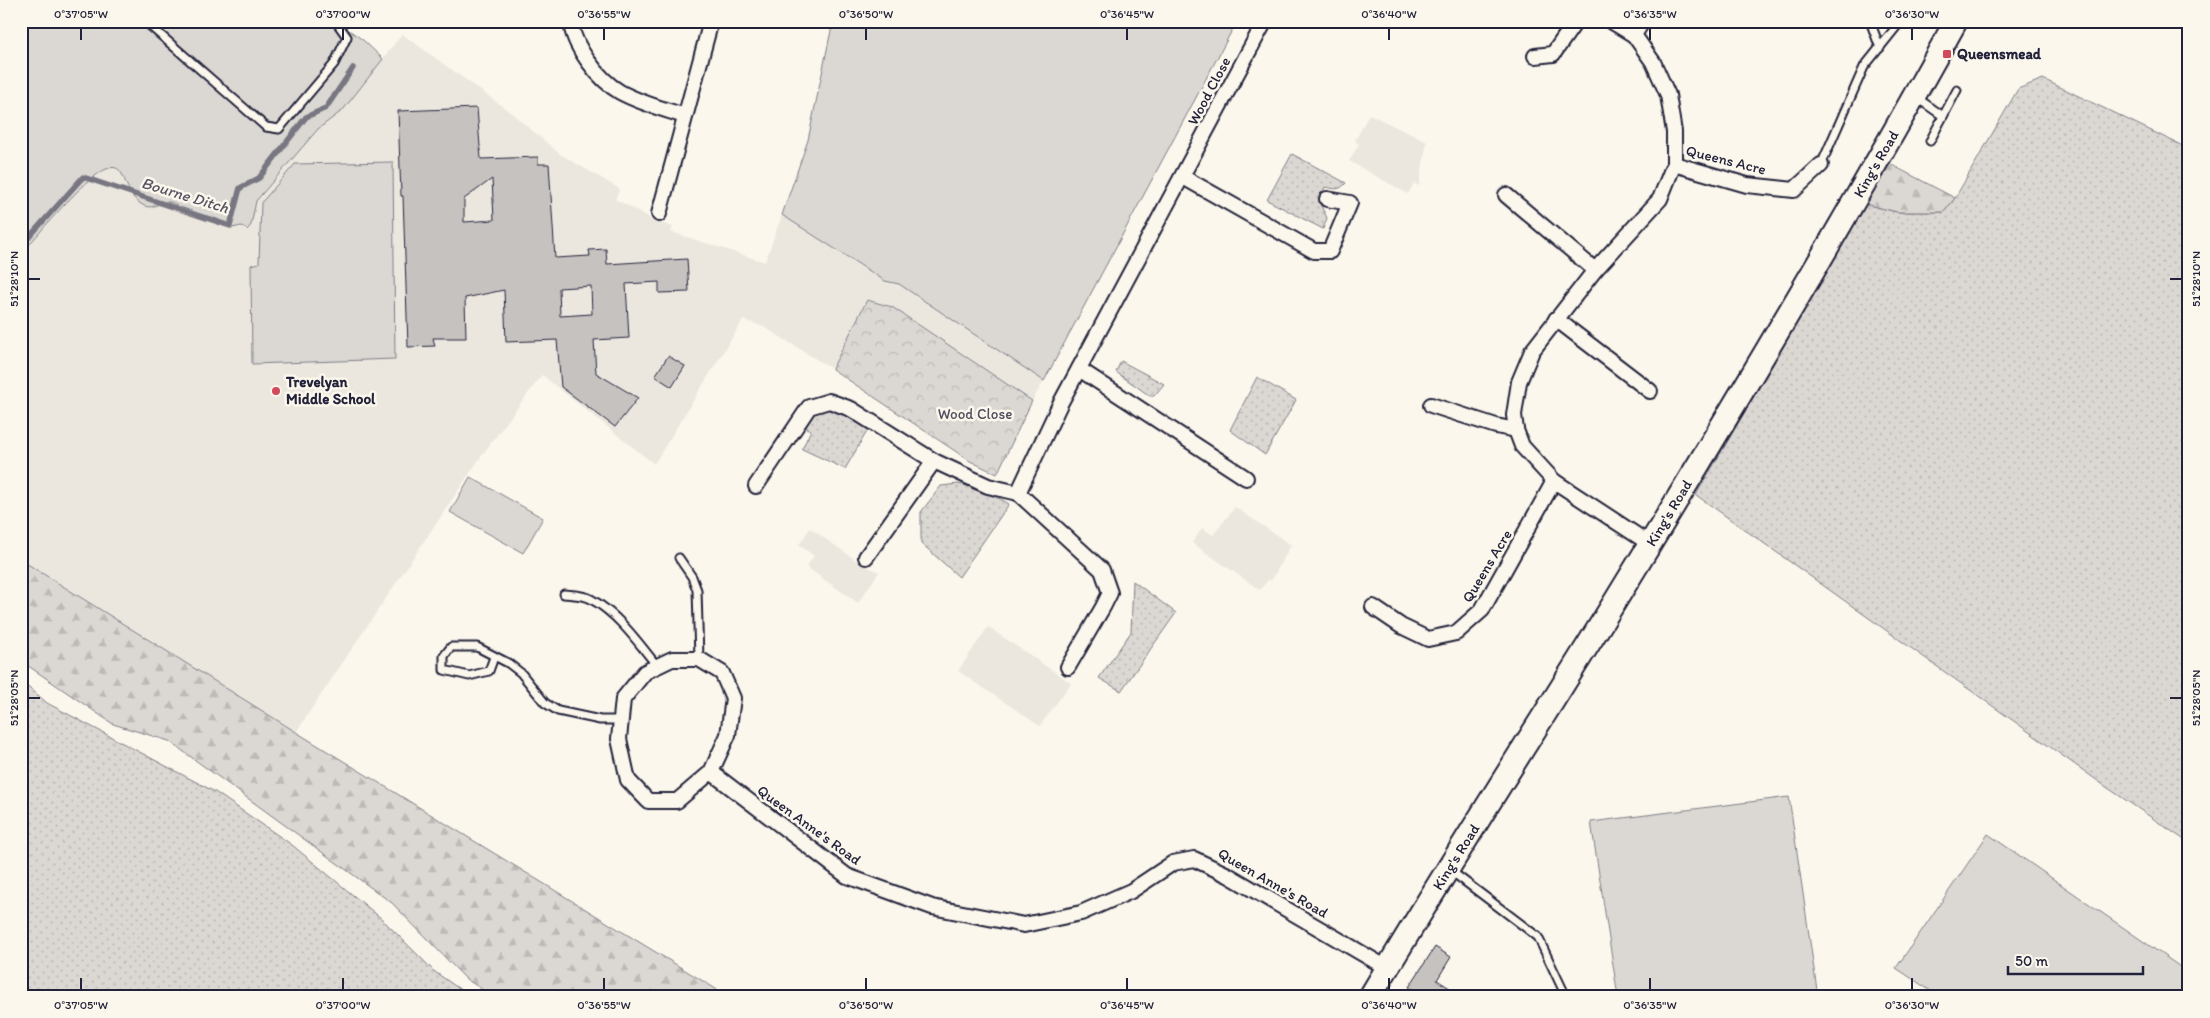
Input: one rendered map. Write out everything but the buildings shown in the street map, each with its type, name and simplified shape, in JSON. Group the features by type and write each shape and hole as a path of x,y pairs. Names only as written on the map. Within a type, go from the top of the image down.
{"main road":[{"name":"King's Road","path":"1371,996 1650,544 1775,337 1956,21"}],"street":[{"path":"571,21 571,30 586,60 618,91 656,108 685,116"},
{"path":"659,214 711,21"},
{"name":"Wood Close","path":"1018,493 1079,369 1265,21"},
{"path":"1535,56 1553,54 1576,21"},
{"name":"Queens Acre","path":"1611,21 1634,35 1653,62 1668,94 1674,132 1674,164 1660,200 1595,270 1532,351 1519,382 1514,415 1516,430 1522,446 1554,481 1650,544"},
{"path":"1634,35 1643,21"},
{"name":"Queens Acre","path":"1674,164 1747,185 1794,190 1820,165"},
{"path":"1183,177 1314,251 1330,251 1350,203 1327,199"},
{"path":"1506,195 1595,270"},
{"path":"1556,318 1650,391"},
{"path":"1079,369 1246,478"},
{"path":"756,486 809,407 829,401 851,409 934,461 988,486 1018,493 1102,570 1110,593 1068,667"},
{"path":"1431,405 1496,426 1516,430"},
{"path":"866,557 934,461"},
{"name":"Queens Acre","path":"1374,607 1401,626 1428,639 1456,633 1482,610 1554,481"},
{"path":"672,659 699,659 722,673 733,698 728,735 711,772 677,801 648,801 628,780 618,740 623,699 644,672 657,666 672,659"},
{"name":"Queen Anne's Road","path":"711,772 846,876 932,907 1024,925 1081,913 1131,891 1173,863 1194,858 1228,875 1387,968"}],"lane":[{"path":"150,21 148,24 266,127 279,129 334,64 347,37 334,21"},
{"path":"1870,21 1880,48"},
{"path":"1820,165 1864,67 1901,21"},
{"path":"1930,141 1957,90"},
{"path":"1914,96 1943,116"},
{"path":"679,558 692,577 697,590 699,659"},
{"path":"564,594 589,598 607,610 635,637 657,666"},
{"path":"494,658 489,671 469,676 444,670 444,656 451,647 477,647 494,658 508,663 521,673 545,703 558,711 600,720 621,720"},
{"path":"1448,869 1538,937 1563,990 1564,997"}],"shaded area":[{"name":"Trevelyan Middle School","path":"402,34 509,111 560,154 620,189 615,199 651,220 673,227 671,232 765,262 782,215 885,281 899,284 1044,381 1032,401 892,307 867,300 832,369 764,327 743,320 654,464 542,375 482,455 296,732 21,560 21,254 78,190 94,176 109,167 120,171 129,193 170,202 181,209 212,217 239,228 251,225 256,201 318,129 343,110"},
{"path":"1369,114 1427,142 1419,186 1414,183 1408,194 1349,161 1359,144 1355,141"},
{"path":"1235,507 1291,545 1271,581 1269,579 1260,590 1192,543 1202,528 1213,535"},
{"path":"810,528 860,563 879,572 858,603 806,567 814,556 799,545"},
{"path":"988,627 1071,683 1040,726 958,671"}],"green space":[{"path":"21,21 336,21 363,40 383,59 343,110 318,129 256,201 251,225 247,230 242,226 232,228 215,218 189,212 170,202 164,202 151,207 145,206 133,197 122,174 116,168 107,169 81,188 21,254"},
{"path":"833,21 1237,21 1044,381 899,284 885,281 782,215 808,140"},
{"path":"2043,79 2189,149 2189,843 2105,786 1696,495 1813,296 1864,204 1897,212 1944,212 1955,198 2018,89"},
{"path":"1292,154 1346,183 1337,189 1325,187 1319,202 1327,218 1323,229 1267,200"},
{"path":"393,162 395,359 252,364 251,265 259,263 261,203 295,164"},
{"path":"1888,163 1955,198 1944,212 1897,212 1864,204"},
{"name":"Wood Close","path":"867,300 892,307 1032,401 997,474 970,461 832,369"},
{"path":"1121,361 1164,384 1154,396 1150,396 1116,372"},
{"path":"1257,377 1296,400 1265,455 1230,430"},
{"path":"823,405 872,423 845,469 802,449 811,430 797,423"},
{"path":"470,477 543,518 523,553 450,512"},
{"path":"958,484 972,487 972,489 996,497 1009,504 959,577 921,543 921,512 941,486"},
{"path":"21,560 296,732 729,997 494,997 466,979 392,903 169,741 113,724 21,661"},
{"path":"1133,581 1176,613 1121,691 1099,678 1131,632"},
{"path":"21,680 47,703 215,792 292,845 382,919 435,972 471,997 21,997"},
{"path":"1789,797 1818,997 1618,997 1591,822"},
{"path":"1988,834 2189,973 2189,997 1940,997 1896,968"}],"waterway":[{"name":"Bourne Ditch","path":"21,246 83,177 230,226 240,188 259,178 306,117 326,108 353,68"}],"place":[{"name":"Queensmead","path":"1947,54"},
{"name":"Trevelyan Middle School","path":"276,391"}]}
